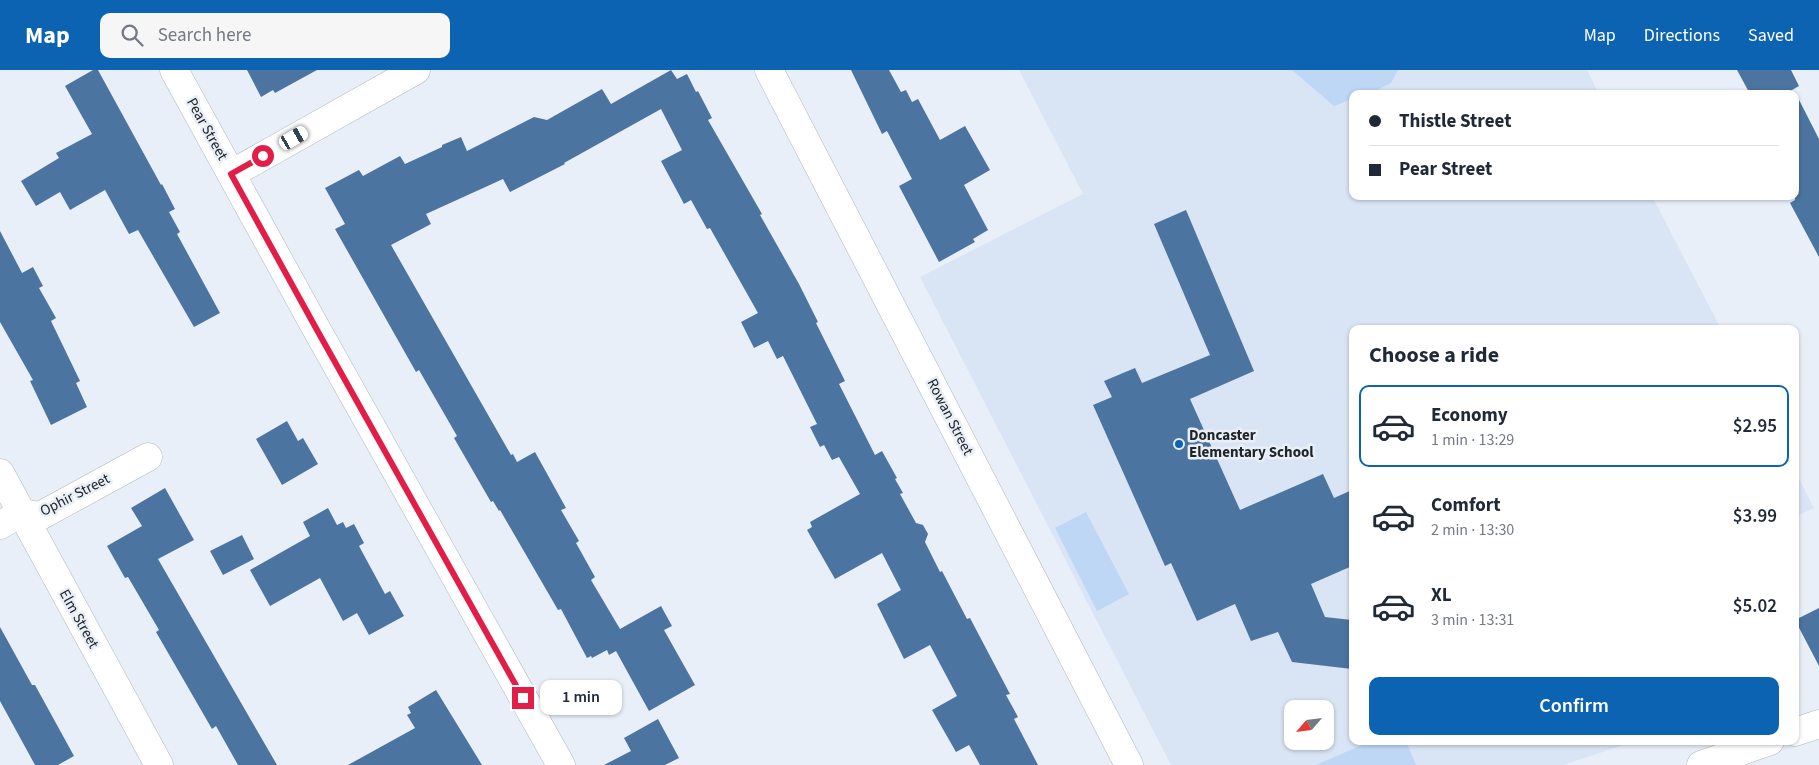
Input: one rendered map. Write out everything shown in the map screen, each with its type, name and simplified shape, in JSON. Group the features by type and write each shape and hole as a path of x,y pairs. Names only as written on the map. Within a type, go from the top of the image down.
{"street":[{"name":"Pear Street","path":"174,70 321,338 561,765"},
{"path":"231,174 416,70"},
{"name":"Rowan Street","path":"769,70 1129,765"},
{"name":"Ophir Street","path":"10,519 40,516 148,457"},
{"name":"Elm Street","path":"0,473 10,519 159,765"},
{"path":"1799,731 1819,724"},
{"path":"1701,765 1758,745"}],"shaded area":[{"name":"Doncaster Elementary School","path":"1019,70 1587,70 1597,90 1349,90 1349,200 1654,200 1719,325 1349,325 1349,745 1624,745 1563,765 1171,765 920,277 1083,194"},
{"path":"1292,70 1398,70 1391,83 1377,90 1349,90 1349,100 1334,106"},
{"path":"1799,479 1814,508 1799,515"},
{"path":"1086,512 1129,594 1097,611 1055,528"},
{"path":"1362,745 1408,745 1416,765 1316,765"}],"building":[{"path":"93,70 98,70 162,184 175,209 169,212 180,232 177,234 220,313 194,327 138,230 129,234 105,190 70,210 60,192 36,206 21,181 59,158 56,153 92,134 65,86"},
{"path":"247,70 317,70 275,93 273,90 261,97"},
{"path":"671,70 677,79 687,74 696,92 698,91 712,118 708,120 762,214 760,215 818,322 816,323 845,381 839,384 875,455 882,451 897,478 895,479 903,493 900,494 916,523 923,525 928,534 925,542 940,572 942,571 967,619 970,618 1010,694 1006,695 1018,717 1014,719 1038,765 980,765 969,745 956,752 932,710 957,696 930,645 904,659 877,604 901,590 882,553 835,579 807,530 812,527 810,522 860,494 839,457 832,460 824,445 820,447 810,427 817,424 783,356 777,359 768,341 754,348 741,322 758,313 710,228 707,229 691,200 684,204 661,161 682,150 661,109 565,164 510,192 503,179 426,214 431,224 391,245 511,455 513,454 517,462 535,452 566,508 561,510 579,541 576,543 595,577 591,580 620,629 661,606 672,626 664,630 695,685 649,711 616,651 609,655 607,650 592,658 591,656 587,658 561,609 558,610 500,510 493,501 491,502 454,438 457,436 419,370 416,372 335,229 345,224 325,188 359,170 363,176 400,156 405,164 461,137 467,151 534,117 547,120 602,89 611,104"},
{"path":"851,70 889,70 901,92 906,90 912,102 918,99 940,140 965,126 990,170 964,185 988,230 973,239 975,242 939,262 899,186 912,179 887,131 882,134"},
{"path":"1737,70 1791,70 1799,86 1792,90 1748,90"},
{"path":"1799,100 1819,139 1819,257 1790,203 1799,200"},
{"path":"1186,210 1254,371 1190,399 1240,510 1323,474 1334,498 1349,491 1349,567 1311,584 1325,617 1349,620 1349,669 1292,662 1278,632 1251,641 1235,604 1197,621 1171,563 1165,566 1093,405 1112,397 1104,381 1135,368 1142,383 1210,355 1154,224"},
{"path":"0,231 22,273 33,267 43,286 39,288 56,318 51,321 80,381 76,383 87,407 51,425 30,381 33,380 0,322"},
{"path":"287,421 298,441 303,438 318,464 282,485 256,439"},
{"path":"165,488 194,540 158,559 277,765 238,765 216,726 212,729 156,632 159,630 128,577 125,578 107,546 142,526 131,508"},
{"path":"328,508 337,525 343,522 346,528 354,524 364,543 359,546 385,594 390,591 404,616 369,635 357,613 343,621 320,578 270,606 250,570 310,536 303,522"},
{"path":"242,535 254,559 223,575 210,551"},
{"path":"1819,608 1819,666 1799,628 1799,618"},
{"path":"0,627 74,756 58,765 35,765 0,701"},
{"path":"436,690 482,765 348,765 415,728 407,715 411,713 408,707"},
{"path":"658,719 679,758 665,765 604,765 631,751 624,738"}],"place":[{"name":"Doncaster Elementary School","path":"1179,444"}],"route":[{"path":"263,156 231,174 523,698"}]}
